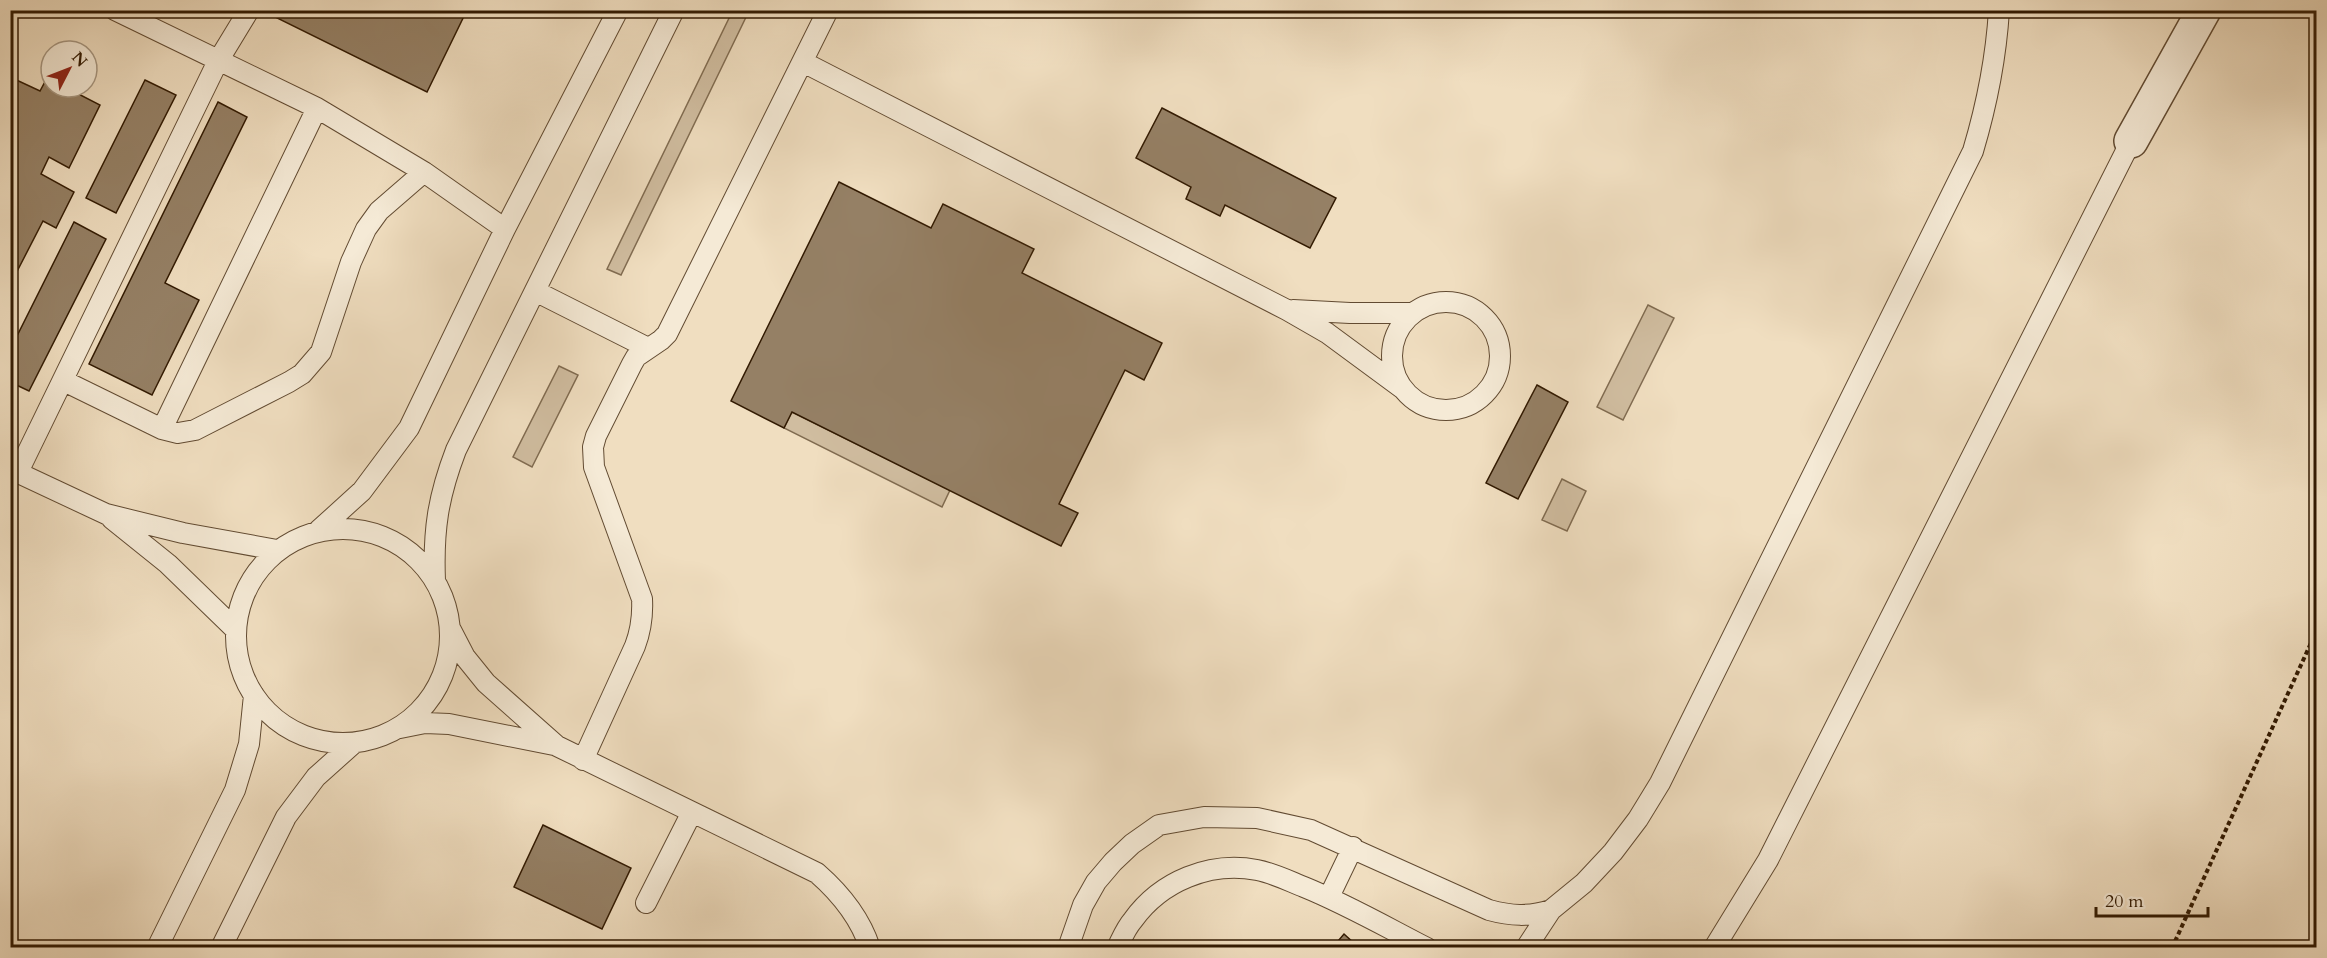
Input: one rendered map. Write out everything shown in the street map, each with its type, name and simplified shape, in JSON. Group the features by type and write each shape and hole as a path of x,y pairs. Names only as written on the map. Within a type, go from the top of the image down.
{"street":[{"path":"2131,141 2204,10"}],"lane":[{"path":"115,10 317,108 424,172 505,229"},
{"path":"249,10 219,61 64,381 14,470 106,514 183,533 277,550"},
{"path":"319,530 362,491 409,428 505,229 618,10"},
{"path":"435,580 435,532 443,487 456,450 674,10"},
{"path":"583,760 635,646 643,615 642,599 594,467 593,447 636,357 666,334 828,10"},
{"path":"1526,948 1551,910 1584,883 1613,852 1638,819 1660,783 1973,151 1993,75 1999,10"},
{"path":"803,62 1287,310 1337,340 1415,400 1431,408 1448,411 1464,407 1479,399 1491,387 1498,372 1501,355 1498,339 1490,323 1477,311 1462,304 1445,302 1428,304 1413,313 1402,325 1394,341 1392,357 1395,374 1403,389"},
{"path":"162,429 317,108"},
{"path":"1714,948 1768,860 2131,141"},
{"path":"64,381 162,429 178,433 195,430 290,382 312,364 321,352 351,262 366,229 379,211 424,172"},
{"path":"535,291 648,348"},
{"path":"1287,310 1413,313"},
{"path":"106,514 168,564 236,630"},
{"path":"398,729 416,715 432,697 443,676 449,653 451,630 446,604 435,580 422,562 405,548 385,537 364,530 341,528 319,530 297,538 277,550 247,585 239,607 236,630 237,653 243,675 254,695 280,723 315,740 334,743 354,743 425,723 449,724 557,746"},
{"path":"451,630 465,657 486,683 557,746 817,873 838,891 854,913 870,948"},
{"path":"156,948 235,790 249,744 254,695"},
{"path":"220,948 291,810 316,777 354,743"},
{"path":"646,903 692,812"},
{"path":"1068,948 1083,905 1096,882 1113,861 1131,844 1160,825 1204,817 1257,818 1311,830 1489,910 1518,916 1534,916 1551,910"},
{"path":"1329,897 1353,847"},
{"path":"1117,948 1133,919 1158,894 1180,880 1205,870 1231,867 1258,870 1329,897 1427,948"}],"path":[{"path":"2172,948 2316,632"}],"shaded area":[{"path":"733,10 749,11 621,275 607,269"},
{"path":"1648,305 1674,318 1623,420 1597,407"},
{"path":"559,366 578,375 532,467 513,457"},
{"path":"792,412 950,490 942,507 784,428"},
{"path":"1562,479 1586,491 1567,531 1542,520"}],"building":[{"path":"278,10 467,10 427,92 275,17"},
{"path":"10,77 39,91 39,99 88,99 100,105 69,168 49,157 41,174 74,192 56,228 43,221 10,285"},
{"path":"145,80 176,95 116,213 86,198"},
{"path":"218,102 247,117 165,283 199,300 152,395 89,364"},
{"path":"1162,108 1336,198 1310,248 1225,205 1220,216 1186,199 1191,187 1136,158"},
{"path":"839,182 931,228 943,204 1034,249 1022,273 1162,343 1144,380 1125,370 1059,504 1078,513 1061,546 792,412 784,428 731,401"},
{"path":"74,222 106,239 29,391 10,382 10,350"},
{"path":"1537,385 1568,402 1518,499 1486,483"},
{"path":"543,825 631,868 602,929 514,887"},
{"path":"1344,934 1357,946 1332,948"}]}
